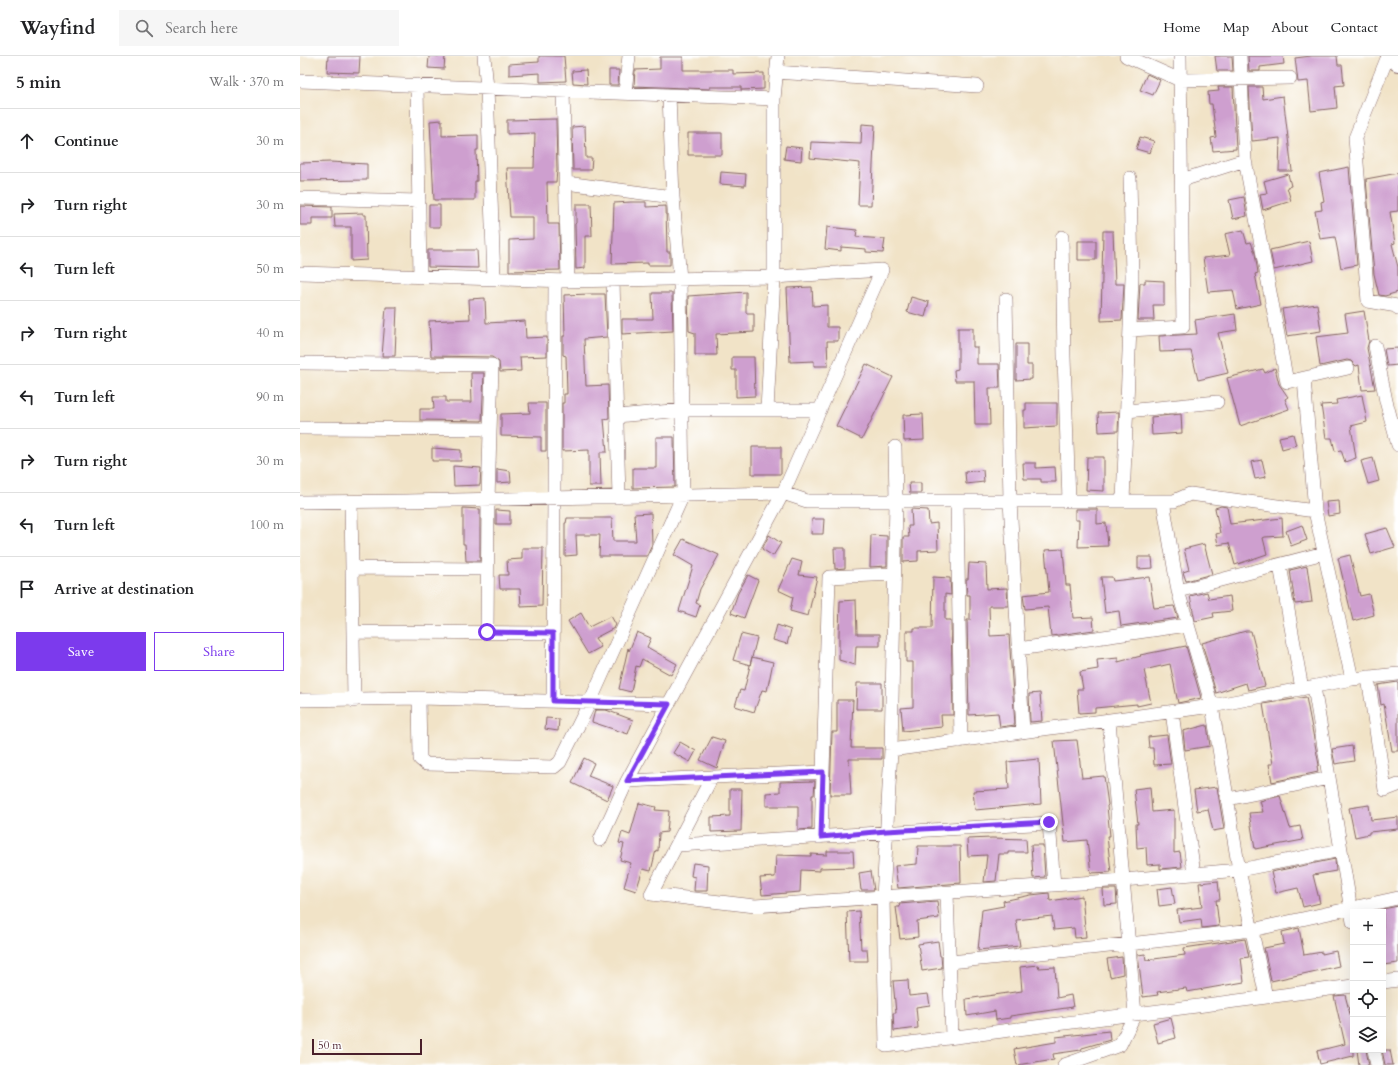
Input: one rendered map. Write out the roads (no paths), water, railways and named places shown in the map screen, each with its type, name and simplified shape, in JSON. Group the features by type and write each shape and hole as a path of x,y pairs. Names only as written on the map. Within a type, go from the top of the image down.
{"street":[{"path":"484,56 494,279"},
{"path":"625,92 629,56"},
{"path":"767,410 774,277 774,99 778,56"},
{"path":"1126,56 1180,80 1290,78"},
{"path":"1130,330 1182,327 1180,56"},
{"path":"1240,56 1245,160 1287,382 1348,368"},
{"path":"1398,62 1389,56 1355,138 1368,301 1397,306 1398,308"},
{"path":"776,72 977,86"},
{"path":"300,81 625,92 774,99"},
{"path":"417,85 420,277"},
{"path":"563,90 568,281"},
{"path":"419,698 419,753 420,759 426,764 554,767 560,762 590,702 683,495 680,279 669,95"},
{"path":"1182,180 1245,160"},
{"path":"1123,501 1132,277 1130,178"},
{"path":"566,183 674,197"},
{"path":"300,198 419,201"},
{"path":"1062,237 1069,501"},
{"path":"300,273 555,281 613,281 774,277 882,270 783,493 627,781 600,840"},
{"path":"553,701 555,281"},
{"path":"613,281 619,497"},
{"path":"1006,299 1010,501 1023,732"},
{"path":"1375,346 1386,402 1398,445"},
{"path":"300,363 492,365 488,500 487,632"},
{"path":"1304,379 1315,511 1352,680"},
{"path":"1127,411 1217,402"},
{"path":"617,416 682,410 820,410"},
{"path":"300,428 490,429"},
{"path":"894,448 896,501 890,750 883,898 886,1046 1350,986"},
{"path":"300,502 488,500 783,493 807,501 1163,502 1174,501 1190,494 1315,511"},
{"path":"956,501 961,741"},
{"path":"351,502 354,700"},
{"path":"1163,502 1178,591 1212,706 1239,870 1266,997"},
{"path":"1178,591 1324,553"},
{"path":"1280,565 1329,778 1351,908"},
{"path":"352,568 487,569"},
{"path":"821,837 829,577 894,574"},
{"path":"1018,649 1188,625"},
{"path":"353,632 553,633"},
{"path":"890,750 1172,712 1368,677 1398,674"},
{"path":"1368,677 1385,790 1398,785"},
{"path":"300,700 419,698 669,704"},
{"path":"1172,712 1194,874"},
{"path":"1064,1065 1120,1045 1135,1014 1110,720"},
{"path":"627,781 823,772"},
{"path":"712,777 678,845 651,894 755,906 883,898 1239,870 1341,850"},
{"path":"1228,800 1329,778"},
{"path":"678,845 1049,822 1054,885"},
{"path":"947,893 952,1037"},
{"path":"950,962 1252,930 1398,898"},
{"path":"1386,982 1398,980"},
{"path":"1375,1053 1377,1065"}]}
